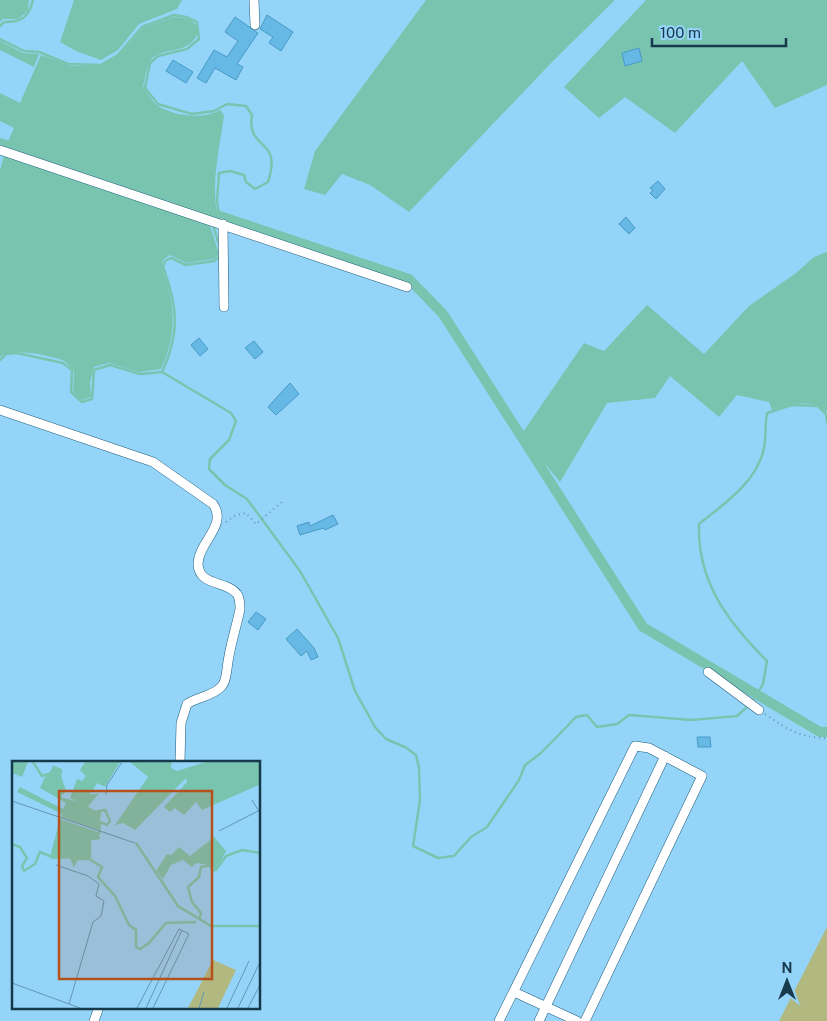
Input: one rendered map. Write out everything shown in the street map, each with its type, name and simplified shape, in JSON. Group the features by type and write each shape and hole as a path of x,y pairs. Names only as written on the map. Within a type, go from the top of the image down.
{"street":[{"path":"254,0 255,25"},
{"path":"0,150 407,287"},
{"path":"217,222 224,307"},
{"path":"0,410 153,462 213,504 218,514 212,532 200,556 199,571 204,578 232,589 240,600 240,608 230,645 225,680 215,692 187,704 183,712 180,761"},
{"path":"708,672 759,710"},
{"path":"500,1021 635,746 649,748 702,776 585,1021"},
{"path":"539,1021 665,756"},
{"path":"514,992 577,1021"},
{"path":"94,1021 98,1008"}],"path":[{"path":"212,532 236,515 246,513 256,524 282,502"},
{"path":"759,710 790,732 807,737 827,738"}],"shaded area":[{"path":"0,0 29,0 28,11 18,19 3,19 0,22"},
{"path":"74,0 182,0 177,9 139,24 118,50 101,60 76,51 60,42"},
{"path":"426,0 615,0 553,61 409,212 370,185 342,174 325,195 304,189 315,151"},
{"path":"646,0 827,0 827,85 775,108 742,61 675,133 625,97 599,118 564,87"},
{"path":"173,17 185,18 191,21 199,30 195,39 189,45 153,57 149,63 143,86 158,106 172,112 197,116 220,110 224,115 218,151 215,188 217,213 7,144 14,128 0,121 0,93 20,103 41,55 70,66 100,66 120,54 143,28"},
{"path":"0,41 23,53 39,54 34,67 0,50"},
{"path":"4,156 209,222 219,254 214,259 186,263 170,255 163,260 163,270 171,297 173,319 169,349 161,369 139,372 109,363 94,367 90,383 91,397 82,400 73,392 74,371 64,361 39,354 21,352 5,354 0,357 0,170"},
{"path":"827,252 827,412 814,405 801,403 772,410 769,402 737,395 719,417 670,376 655,398 607,403 560,482 521,435 584,343 604,351 647,305 704,354 749,306 796,273 814,257"},
{"path":"827,927 827,1021 779,1021"}],"building":[{"path":"267,15 293,32 281,51 269,43 273,37 260,29"},
{"path":"235,17 258,33 237,64 243,67 236,80 215,68 206,83 197,78 214,50 227,57 238,41 225,32"},
{"path":"639,48 642,61 625,66 622,53"},
{"path":"173,60 193,72 186,83 166,71"},
{"path":"658,181 665,189 656,199 650,193 653,191 650,188"},
{"path":"626,217 635,228 629,234 619,224"},
{"path":"199,338 208,349 200,356 191,345"},
{"path":"254,341 263,352 255,359 245,348"},
{"path":"290,383 299,394 276,415 268,407"},
{"path":"333,515 338,524 325,530 323,528 300,535 297,526 309,522 310,526"},
{"path":"256,612 266,619 258,630 248,622"},
{"path":"297,629 314,648 318,657 311,660 307,651 301,656 286,639"},
{"path":"697,737 710,737 711,747 698,747"}],"waterway":[{"path":"0,26 4,22 16,21 24,17 29,11 33,0"},
{"path":"0,39 24,51 39,52 68,64 101,65 118,55 142,27 174,15 186,17 197,22 199,39 187,49 158,56 150,63 145,88 158,104 192,114 214,111 227,104 246,106 252,115 254,135 268,150 271,157 268,182 255,189 246,182 244,175 230,171 219,173 217,201 219,216 215,220"},
{"path":"0,143 409,279 443,314 643,627 820,732 827,732"},
{"path":"213,225 220,248"},
{"path":"162,372 172,345 175,320 172,295 163,267 165,261 171,258 186,265 214,261 220,256"},
{"path":"0,360 6,354 17,353 63,363 72,370 71,392 82,402 92,399 94,370 110,365 140,374 162,372 231,413 236,421 229,440 210,459 209,469 225,485 247,499 300,571 338,638 355,691 375,727 386,739 405,747 416,755 419,768 420,800 413,846 438,858 454,856 471,837 487,827 519,780 525,765 541,753 576,717 587,715 597,727 617,724 629,715 691,720 737,716 748,706"},
{"path":"752,702 763,684 767,661 728,616 709,583 703,564 699,524 738,491 755,471 764,448 767,413 792,405 818,406 826,414 827,422"}]}
